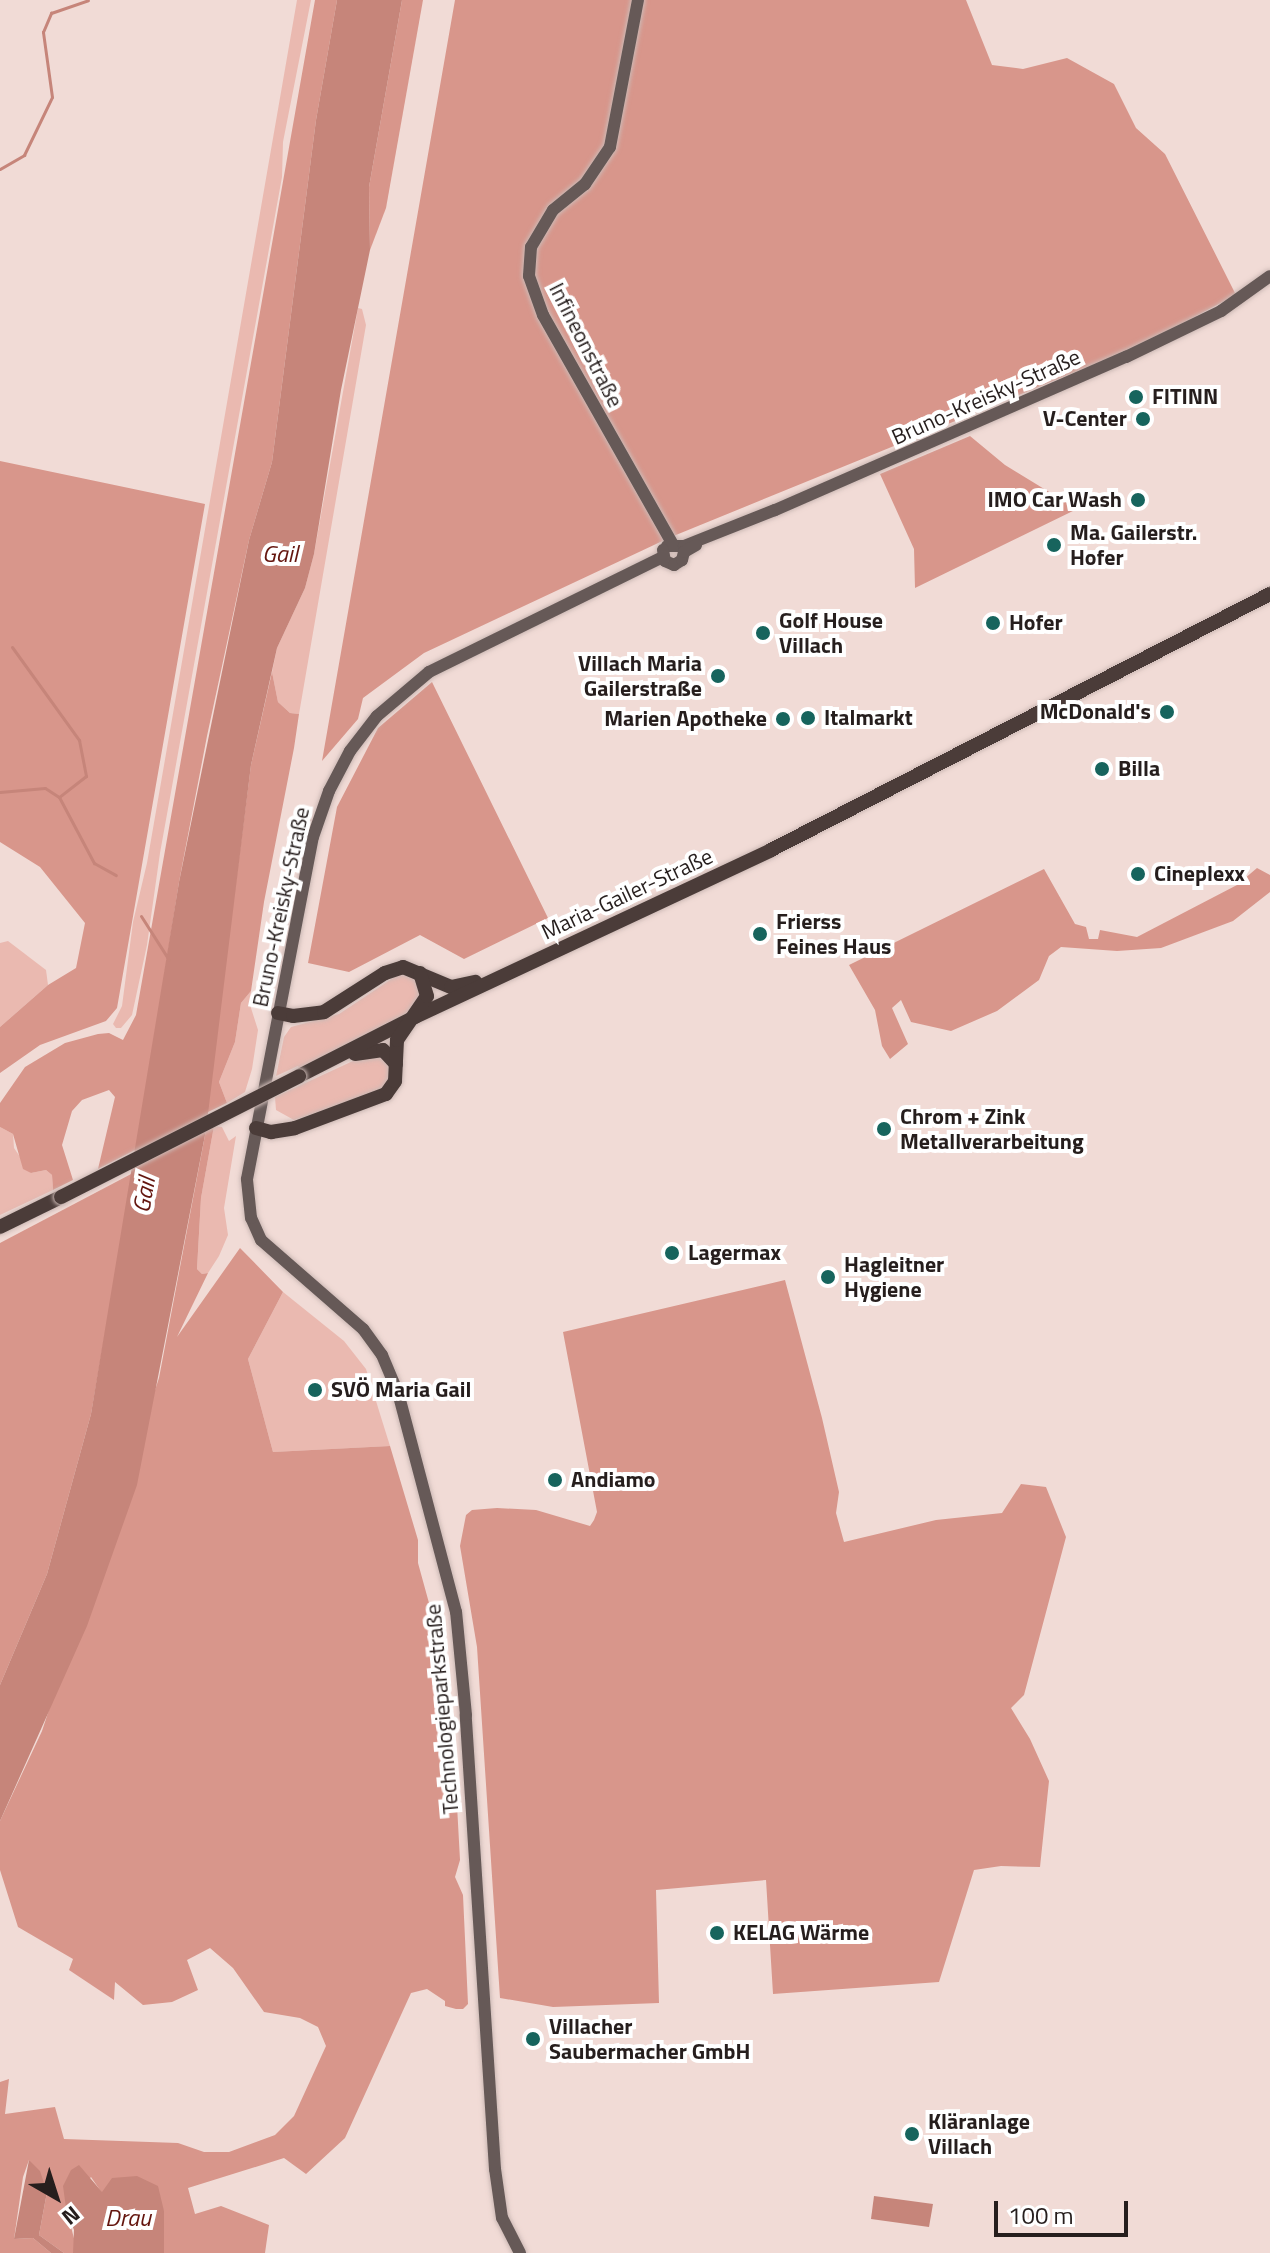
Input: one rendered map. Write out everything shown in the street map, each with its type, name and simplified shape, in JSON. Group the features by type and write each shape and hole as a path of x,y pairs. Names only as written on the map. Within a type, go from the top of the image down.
{"main road":[{"name":"Maria-Gailer-Straße","path":"0,1227 415,1017 781,845 1270,594"},
{"path":"278,1013 293,1016 324,1012 395,968 411,968 451,987 514,971"},
{"path":"256,1128 271,1132 295,1128 373,1101 392,1088 397,1040 415,1017 427,992 420,973"},
{"path":"324,1063 378,1049 389,1054 396,1064"}],"street":[{"name":"Infineonstraße","path":"638,0 610,147 585,184 553,210 531,247 529,276 543,315 671,548"},
{"name":"Bruno-Kreisky-Straße","path":"266,1078 320,813 338,772 364,731 391,702 444,663 631,572 671,548 709,537 1175,335 1232,304 1270,276"},
{"name":"Technologieparkstraße","path":"266,1078 246,1192 256,1232 278,1257 363,1329 382,1355 398,1393 456,1612 466,1715 495,2169 502,2218 520,2253"}],"shaded area":[{"path":"297,0 311,0 283,142 282,177 160,853 147,945 132,1015 121,1028 116,1028 113,1024 122,1006 133,922 147,863"},
{"path":"315,0 337,0 316,120 272,462 249,540 207,736 179,882 137,1149 98,1169 115,1097 109,1090 82,1100 72,1111 62,1145 73,1180 53,1190 52,1175 46,1170 31,1173 23,1169 13,1134 0,1127 0,1103 25,1067 65,1043 109,1033 123,1040 136,1015"},
{"path":"402,0 423,0 386,208 370,250 369,187"},
{"path":"455,0 966,0 992,65 1023,69 1067,58 1114,84 1136,128 1165,154 1236,295 1139,346 671,537 424,653 363,698 358,719 322,761"},
{"path":"358,308 362,309 366,325 299,714 290,713 278,702 272,672 277,648 305,588 314,554"},
{"path":"970,436 1005,465 1077,509 915,588 914,549 880,474"},
{"path":"0,461 205,504 117,1008 106,1021 40,1045 0,1073 0,1027 48,985 76,968 85,923 40,867 0,842"},
{"path":"272,672 278,702 290,713 299,714 294,748 264,902 251,991 241,1003 235,1042 219,1082 227,1103 206,1113 251,765"},
{"path":"432,682 548,918 464,959 420,935 349,972 308,963 337,807 378,728"},
{"path":"1257,868 1270,875 1270,892 1233,921 1161,948 1117,951 1061,947 1049,956 1039,980 997,1011 951,1031 911,1022 901,1000 892,1008 908,1044 890,1059 882,1046 875,1010 849,965 1044,869 1075,924 1086,927 1089,939 1098,939 1100,930 1137,937 1237,885"},
{"path":"8,941 46,970 48,985 0,1027 0,943"},
{"path":"399,974 412,975 423,988 412,1011 300,1070 298,1066 276,1076 284,1037 291,1027 339,1014"},
{"path":"251,991 251,1008 258,1030 252,1069 245,1092 227,1103 219,1082 235,1042 241,1003"},
{"path":"368,1054 386,1058 390,1069 387,1083 377,1092 294,1120 276,1110 275,1097"},
{"path":"214,1126 222,1127 229,1141 236,1136 224,1208 228,1235 208,1273 202,1274 197,1269 201,1198"},
{"path":"214,1126 201,1198 197,1269 202,1274 208,1273 177,1337 240,1248 283,1292 248,1359 273,1452 390,1446 418,1540 418,1563 440,1643 453,1732 460,1860 455,1877 463,1895 468,2004 463,2009 456,2009 445,2006 445,2001 427,1989 411,1993 345,2138 306,2174 284,2158 188,2188 195,2214 221,2206 269,2225 265,2253 164,2253 164,2211 102,2193 91,2177 66,2208 76,2246 73,2253 64,2253 39,2235 47,2192 29,2160 23,2177 14,2239 33,2238 51,2253 0,2253 0,2082 9,2079 5,2114 55,2107 64,2139 178,2143 204,2152 229,2152 275,2135 294,2116 326,2046 318,2027 300,2018 264,2012 233,1968 210,1948 187,1960 198,1990 172,2002 143,2005 115,1982 114,2000 69,1970 73,1959 18,1927 0,1870 0,1821 42,1731 159,1378 206,1130"},
{"path":"0,1127 13,1134 14,1148 31,1173 46,1170 52,1175 53,1190 0,1215"},
{"path":"133,1173 91,1414 47,1574 0,1685 0,1243"},
{"path":"785,1280 839,1492 836,1513 844,1542 936,1520 1002,1513 1021,1484 1046,1487 1066,1537 1024,1695 1011,1708 1030,1739 1049,1781 1040,1867 1001,1866 974,1870 939,1982 773,1994 766,1880 656,1890 659,2003 553,2007 500,1998 477,1647 460,1546 466,1515 472,1510 497,1508 536,1510 590,1526 594,1520 597,1512 563,1332"},
{"name":"SVÖ Maria Gail","path":"283,1292 344,1341 366,1369 390,1446 273,1452 248,1359"}],"water":[{"name":"Gail","path":"337,0 402,0 369,187 370,250 341,390 314,554 305,588 277,648 251,765 206,1130 137,1485 87,1626 0,1821 0,1685 47,1574 91,1414 179,882 249,540 272,462 316,120"},
{"name":"Drau","path":"29,2160 40,2171 47,2192 39,2235 64,2253 51,2253 33,2238 14,2239"},
{"name":"Drau","path":"79,2165 102,2192 112,2178 137,2176 158,2186 164,2211 164,2253 73,2253 74,2230 66,2208 63,2186 71,2170"},
{"path":"874,2196 933,2204 929,2227 871,2219"}],"waterway":[{"path":"0,169 24,155 52,97 43,32 51,13 88,0"},
{"path":"12,647 79,740 86,776 59,797"},
{"path":"0,792 45,788 59,797 94,863 116,875"},
{"path":"141,916 169,960"}],"place":[{"name":"FITINN","path":"1136,397"},
{"name":"V-Center","path":"1143,419"},
{"name":"IMO Car Wash","path":"1138,500"},
{"name":"Ma. Gailerstr. Hofer","path":"1054,545"},
{"name":"Hofer","path":"993,623"},
{"name":"Golf House Villach","path":"763,633"},
{"name":"Villach Maria Gailerstraße","path":"718,676"},
{"name":"McDonald's","path":"1167,712"},
{"name":"Italmarkt","path":"808,718"},
{"name":"Marien Apotheke","path":"783,719"},
{"name":"Billa","path":"1102,769"},
{"name":"Cineplexx","path":"1138,874"},
{"name":"Frierss Feines Haus","path":"760,934"},
{"name":"Chrom + Zink Metallverarbeitung","path":"884,1129"},
{"name":"Lagermax","path":"672,1253"},
{"name":"Hagleitner Hygiene","path":"828,1277"},
{"name":"SVÖ Maria Gail","path":"315,1390"},
{"name":"Andiamo","path":"555,1480"},
{"name":"KELAG Wärme","path":"717,1933"},
{"name":"Villacher Saubermacher GmbH","path":"533,2039"},
{"name":"Kläranlage Villach","path":"912,2134"}]}
